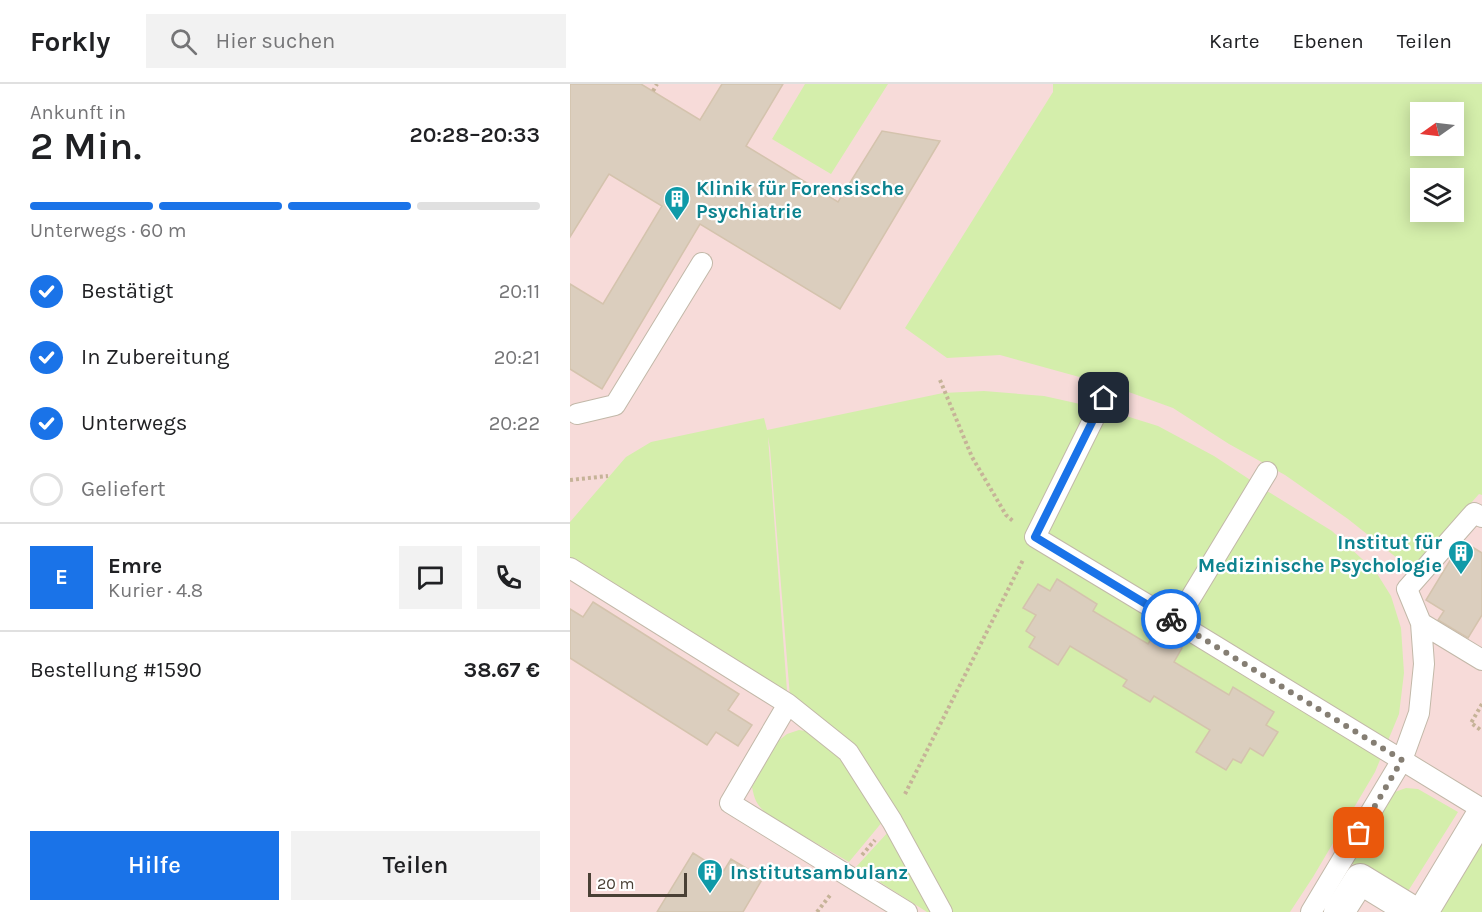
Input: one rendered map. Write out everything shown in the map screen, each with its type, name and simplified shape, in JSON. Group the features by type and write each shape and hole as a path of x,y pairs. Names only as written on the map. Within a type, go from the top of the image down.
{"street":[{"path":"1423,912 1482,814"},
{"path":"1339,912 1360,879 1414,912"}],"lane":[{"path":"576,414 615,405 702,263"},
{"path":"1104,398 1035,537 1482,809"},
{"path":"1176,622 1267,472"},
{"path":"1311,912 1402,760 1419,713 1424,664 1421,623 1407,589 1474,513 1482,517"},
{"path":"570,568 788,704 848,752 892,821 942,912"},
{"path":"1421,623 1482,660"},
{"path":"788,704 730,803 907,912"}],"path":[{"path":"653,91 657,84"},
{"path":"817,912 845,874 892,821 1035,537 1006,515 972,457 940,380"},
{"path":"570,480 608,476"},
{"path":"1482,705 1471,723 1482,730"}],"shaded area":[{"path":"570,84 1482,84 1482,912 570,912"}],"green space":[{"path":"805,84 888,84 831,174 772,139"},
{"path":"1053,84 1482,84 1482,495 1479,494 1412,570 1348,519 1285,475 1229,444 1173,408 1112,386 1000,355 947,358 905,328 1053,92"},
{"path":"984,391 1044,396 1107,410 1158,426 1214,456 1332,531 1376,572 1391,596 1401,628 1404,673 1399,714 1375,772 1290,912 952,912 900,817 844,735 790,697 768,437 788,704 570,568 570,522 626,457 651,442 764,418 767,430 943,393"},
{"path":"799,730 805,731 842,752 883,821 849,862 769,816 756,800 752,787 777,742 787,734"},
{"path":"1406,788 1418,789 1458,812 1405,896 1351,863 1392,793"},
{"path":"889,831 933,912 927,912 856,867"},
{"path":"1482,840 1482,912 1439,912"}],"building":[{"path":"570,84 641,84 700,120 722,84 783,84 746,146 838,202 882,131 940,141 840,309 700,224 602,389 570,369 570,284 603,304 662,206 609,174 570,237"},
{"name":"Institut für Medizinische Psychologie","path":"1464,542 1482,553 1482,615 1468,638 1438,620 1444,611 1426,600"},
{"path":"1057,579 1097,604 1093,611 1148,644 1156,632 1182,648 1174,662 1229,695 1233,687 1274,712 1266,725 1278,732 1263,756 1250,748 1241,763 1233,759 1226,770 1196,752 1210,730 1154,696 1150,702 1123,686 1127,680 1070,646 1058,665 1029,647 1035,637 1026,631 1036,615 1023,608 1038,584 1050,591"},
{"path":"593,602 739,694 728,710 752,725 738,746 716,732 707,745 570,658 570,609 583,617"},
{"name":"Institutsambulanz","path":"693,853 723,872 731,859 763,878 743,912 657,912"}],"way so far":[{"path":"1171,619 1402,760 1359,833"}],"place":[{"name":"Klinik für Forensische Psychiatrie","path":"677,222"},
{"name":"Institut für Medizinische Psychologie","path":"1461,576"},
{"name":"Institutsambulanz","path":"710,895"}],"route":[{"path":"1104,398 1035,537 1171,619"}]}
